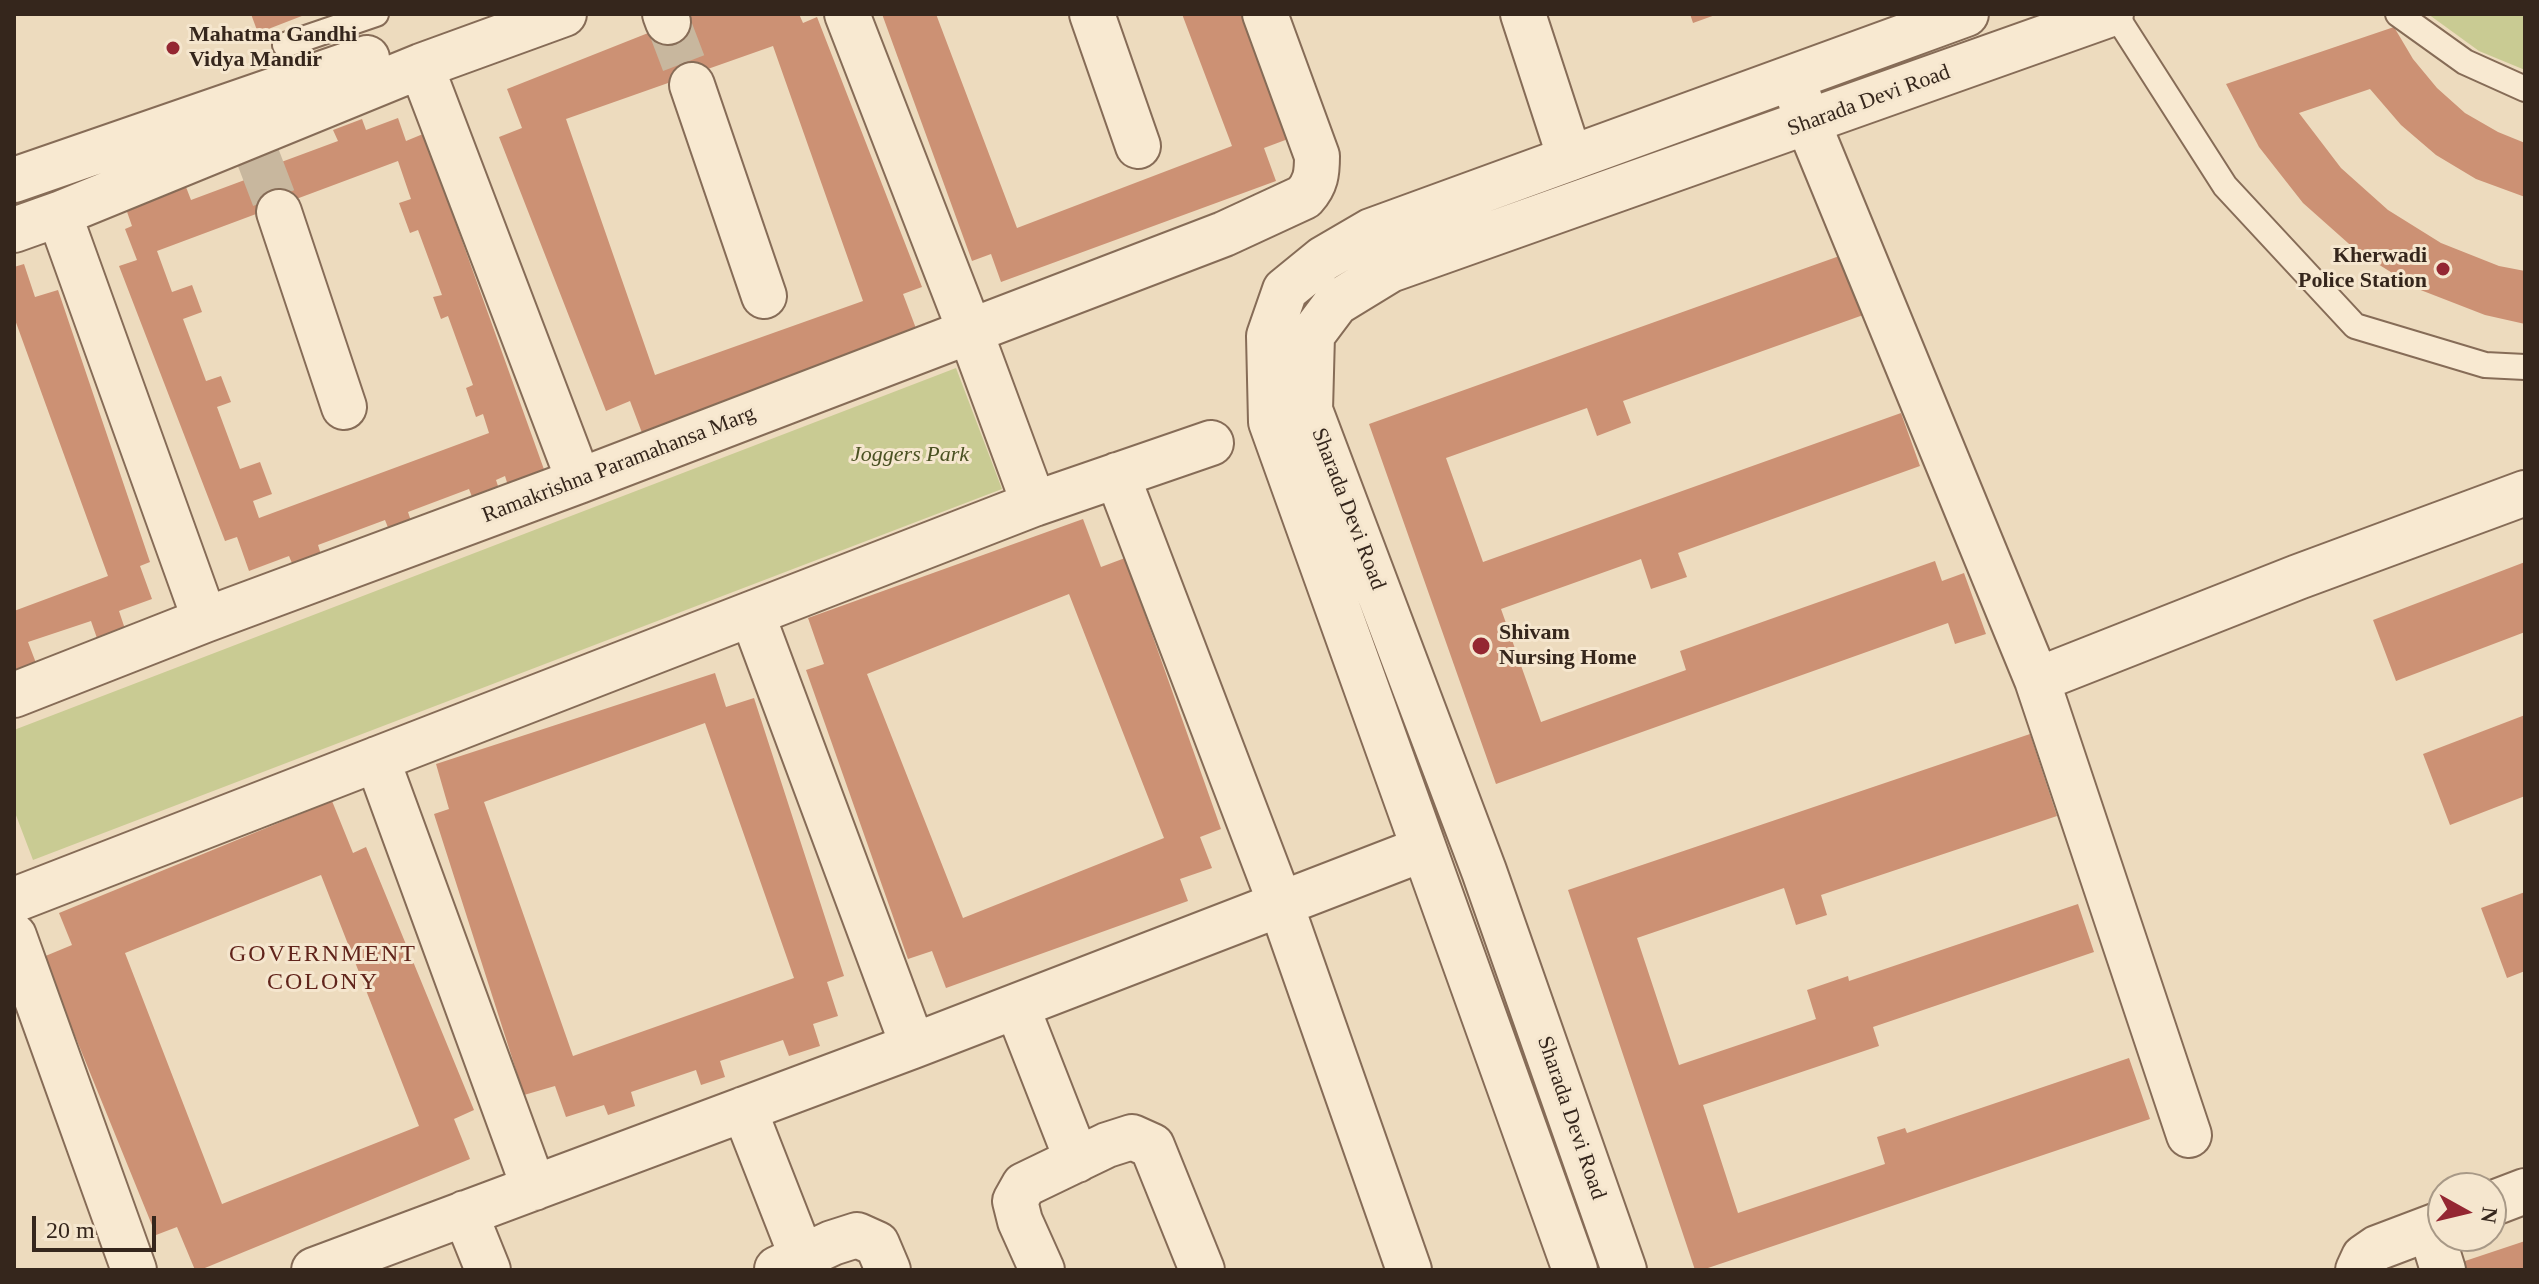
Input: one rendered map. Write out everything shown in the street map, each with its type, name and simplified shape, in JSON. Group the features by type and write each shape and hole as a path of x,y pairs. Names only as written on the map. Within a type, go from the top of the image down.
{"street":[{"path":"14,180 488,14"},
{"path":"14,230 254,146 421,66 564,14"},
{"path":"847,14 1034,504"},
{"path":"1092,14 1138,146"},
{"name":"Ramakrishna Paramahansa Marg","path":"14,695 1224,234 1304,197 1313,188 1317,156 1265,14"},
{"path":"1523,14 1570,158"},
{"name":"Sharada Devi Road","path":"1575,1270 1271,422 1269,336 1285,290 1323,259 1371,231 1966,14"},
{"name":"Sharada Devi Road","path":"1624,1270 1490,887 1310,410 1312,335 1336,303 1390,270 2113,14"},
{"path":"421,66 579,481"},
{"path":"1793,77 1808,123 2037,680 2189,1135"},
{"path":"692,85 764,296"},
{"path":"279,212 344,407"},
{"path":"59,214 205,620"},
{"path":"14,900 1034,504 1211,443"},
{"path":"1117,475 1281,905 1409,1270"},
{"path":"2037,680 2298,577 2525,493"},
{"path":"752,614 913,1046"},
{"path":"377,759 534,1188"},
{"path":"314,1270 1017,1007 1423,849"},
{"path":"1441,901 1490,887"},
{"path":"14,936 134,1270"},
{"path":"1017,1007 1077,1160"},
{"path":"744,1109 788,1263 857,1235 877,1244 888,1270"},
{"path":"1042,1270 1020,1221 1015,1201 1024,1185 1132,1137 1152,1146 1202,1270"},
{"path":"465,1213 488,1270"},
{"path":"2358,1270 2364,1257 2377,1248 2427,1229"}],"lane":[{"path":"285,45 376,14"},
{"path":"2113,14 2225,186 2355,326 2485,365 2525,367"},
{"path":"2398,14 2465,62 2525,89"}],"green space":[{"path":"2428,14 2525,14 2525,70 2479,51"},
{"name":"Joggers Park","path":"956,368 1002,489 33,860 14,810 14,730"}],"building":[{"path":"251,14 307,14 258,33"},
{"path":"696,14 799,14 803,23 817,17 922,287 903,294 920,339 647,446 630,401 606,411 499,137 522,128 507,89","holes":["773,46 863,301 655,375 566,119"]},
{"path":"882,14 936,14 1017,228 1232,146 1182,14 1242,14 1288,139 1264,148 1276,181 1001,282 991,254 972,261"},
{"path":"1690,14 1718,14 1693,23"},
{"path":"2394,27 2413,59 2437,88 2465,113 2525,143 2525,197 2476,179 2436,155 2401,125 2370,89 2299,113 2341,168 2388,210 2441,243 2499,266 2525,271 2525,324 2485,315 2418,289 2357,251 2303,203 2259,147 2226,84"},
{"path":"398,118 406,141 423,134 546,475 509,489 505,476 496,480 500,492 474,502 469,489 408,512 413,527 391,535 385,520 318,545 322,558 294,568 289,556 249,571 237,537 225,541 119,266 137,260 125,229 132,226 126,209 186,187 191,200 250,178 245,163 273,152 276,164 338,141 333,130 362,119 366,130","holes":["398,161 411,199 399,203 410,233 418,230 442,295 433,297 441,319 448,316 473,385 466,388 476,417 483,414 489,433 259,518 253,501 272,494 260,462 240,469 217,407 231,402 221,376 206,381 183,319 202,312 192,285 172,292 157,251"]},
{"path":"1845,254 1866,314 1623,401 1631,423 1597,436 1587,408 1446,458 1483,562 1901,413 1920,466 1678,553 1687,577 1651,589 1641,559 1501,609 1541,722 1686,670 1680,651 1935,561 1942,581 1964,573 1986,634 1955,644 1948,623 1496,784 1369,424"},
{"path":"24,264 35,297 58,290 150,562 140,566 152,599 119,611 126,632 98,641 91,621 28,642 36,663 14,671 14,611 108,576 14,317 14,267"},
{"path":"1083,519 1101,567 1125,558 1221,829 1200,837 1212,868 1180,879 1188,901 946,988 932,951 908,959 806,670 824,664 808,618","holes":["1069,594 1164,838 963,918 867,674"]},
{"path":"2525,562 2525,632 2396,681 2373,620"},
{"path":"715,673 726,707 754,698 844,976 827,982 838,1016 813,1024 820,1046 789,1056 783,1040 720,1061 725,1077 701,1085 696,1070 631,1092 635,1106 608,1115 604,1105 566,1117 555,1086 524,1095 434,814 449,809 436,764","holes":["705,723 794,978 573,1056 484,802"]},
{"path":"2525,715 2525,796 2450,825 2423,754"},
{"path":"2030,734 2057,816 1821,895 1827,915 1796,925 1784,888 1637,938 1679,1065 1816,1019 1807,990 1848,976 1849,981 2078,904 2094,952 1873,1027 1879,1046 1703,1105 1738,1213 1885,1164 1877,1137 1905,1128 1907,1133 2129,1058 2150,1119 1695,1270 1568,890"},
{"path":"332,801 353,853 366,847 474,1110 454,1119 470,1159 195,1270 177,1227 156,1235 43,957 72,945 59,913","holes":["321,875 419,1126 222,1204 125,953"]},
{"path":"2525,892 2525,971 2507,978 2481,908"},
{"path":"2525,1241 2525,1270 2461,1270 2459,1263 2492,1252 2507,1252 2507,1247"}],"tunnel":[{"path":"668,22 692,85"},
{"path":"258,157 279,212"}],"place":[{"name":"Mahatma Gandhi Vidya Mandir","path":"173,48"},
{"name":"Kherwadi Police Station","path":"2443,269"},
{"name":"Shivam Nursing Home","path":"1481,646"}],"district":[{"name":"GOVERNMENT COLONY","path":"323,969"}]}
